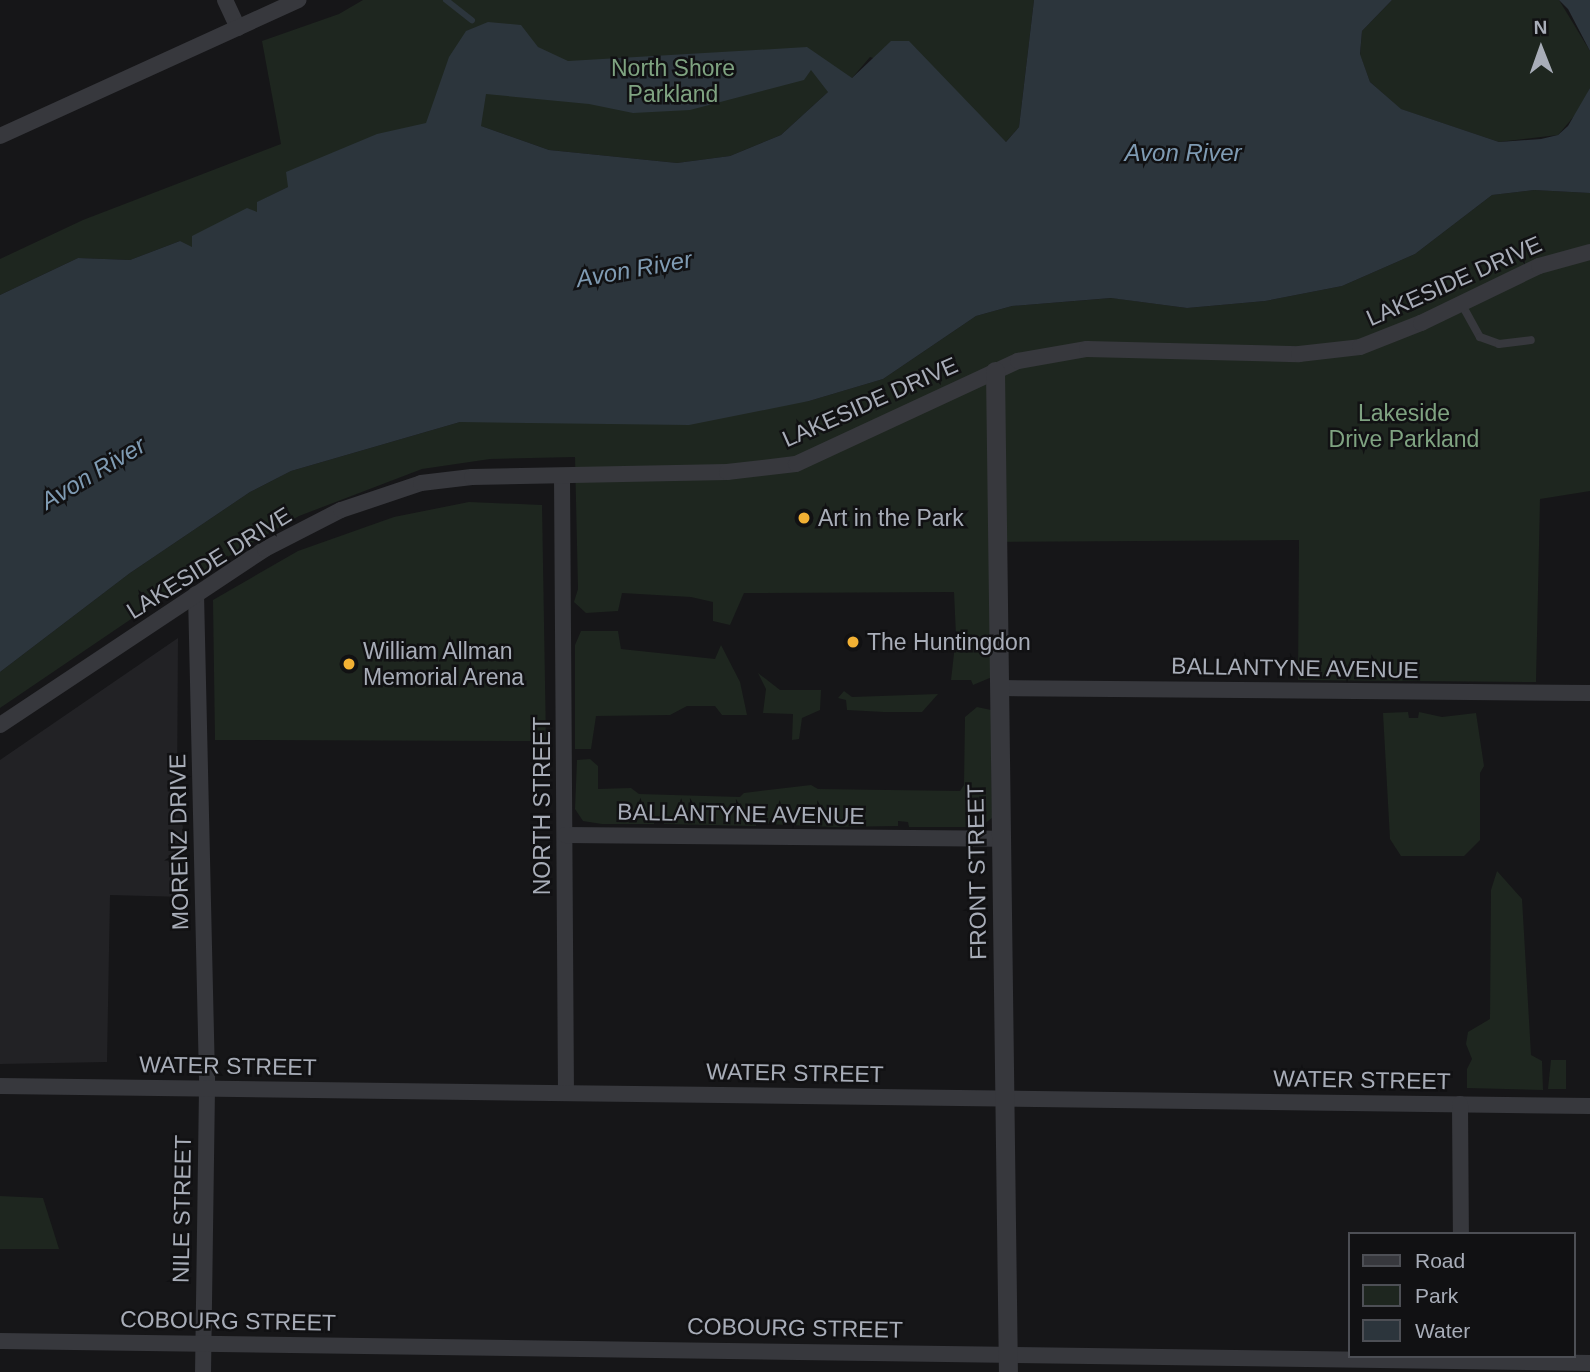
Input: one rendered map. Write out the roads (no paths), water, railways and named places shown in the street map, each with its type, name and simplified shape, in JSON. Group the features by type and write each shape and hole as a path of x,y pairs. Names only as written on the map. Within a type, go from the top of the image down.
{"street":[{"path":"225,0 238,28"},
{"path":"0,136 298,0"},
{"name":"LAKESIDE DRIVE","path":"0,724 264,549 341,510 421,483 472,477 727,472 796,464 995,371 1029,358 1087,349 1299,354 1360,347 1421,323 1460,301 1539,266 1590,252"},
{"name":"FRONT STREET","path":"995,371 1008,1363"},
{"name":"NORTH STREET","path":"562,476 566,1093"},
{"name":"MORENZ DRIVE","path":"196,594 207,1088"},
{"name":"BALLANTYNE AVENUE","path":"999,688 1590,693"},
{"name":"BALLANTYNE AVENUE","path":"565,835 1001,839"},
{"name":"WATER STREET","path":"0,1086 1590,1106"},
{"name":"NILE STREET","path":"203,1372 207,1088"},
{"path":"1460,1104 1461,1232"},
{"name":"COBOURG STREET","path":"0,1340 1008,1363 1590,1363"}],"lane":[{"path":"1460,301 1480,337 1499,344 1531,340"}],"water":[{"name":"Avon River","path":"1034,0 1392,0 1362,31 1360,54 1370,82 1401,109 1499,142 1541,139 1558,135 1568,126 1590,88 1590,193 1534,190 1492,195 1415,254 1342,286 1265,301 1187,308 1111,298 1012,306 976,316 883,379 809,401 689,425 460,422 291,471 250,492 130,573 0,672 0,295 78,258 130,260 180,241 192,247 192,236 247,208 257,212 257,202 288,187 286,172 377,134 426,123 449,57 466,31 488,22 521,25 538,47 568,61 807,47 852,78 891,41 909,41 1006,142 1019,127","holes":["811,70 828,92 781,135 730,156 677,163 549,150 481,126 486,94 589,104 633,113 690,110 804,80"]},
{"path":"1559,0 1590,0 1590,51 1568,9"}],"waterway":[{"path":"446,0 472,20"}],"place":[{"name":"Art in the Park","path":"804,518"},
{"name":"The Huntingdon","path":"853,642"},
{"name":"William Allman Memorial Arena","path":"349,664"}],"park label":[{"name":"North Shore Parkland","path":"673,81"},
{"name":"Lakeside Drive Parkland","path":"1404,426"}]}
